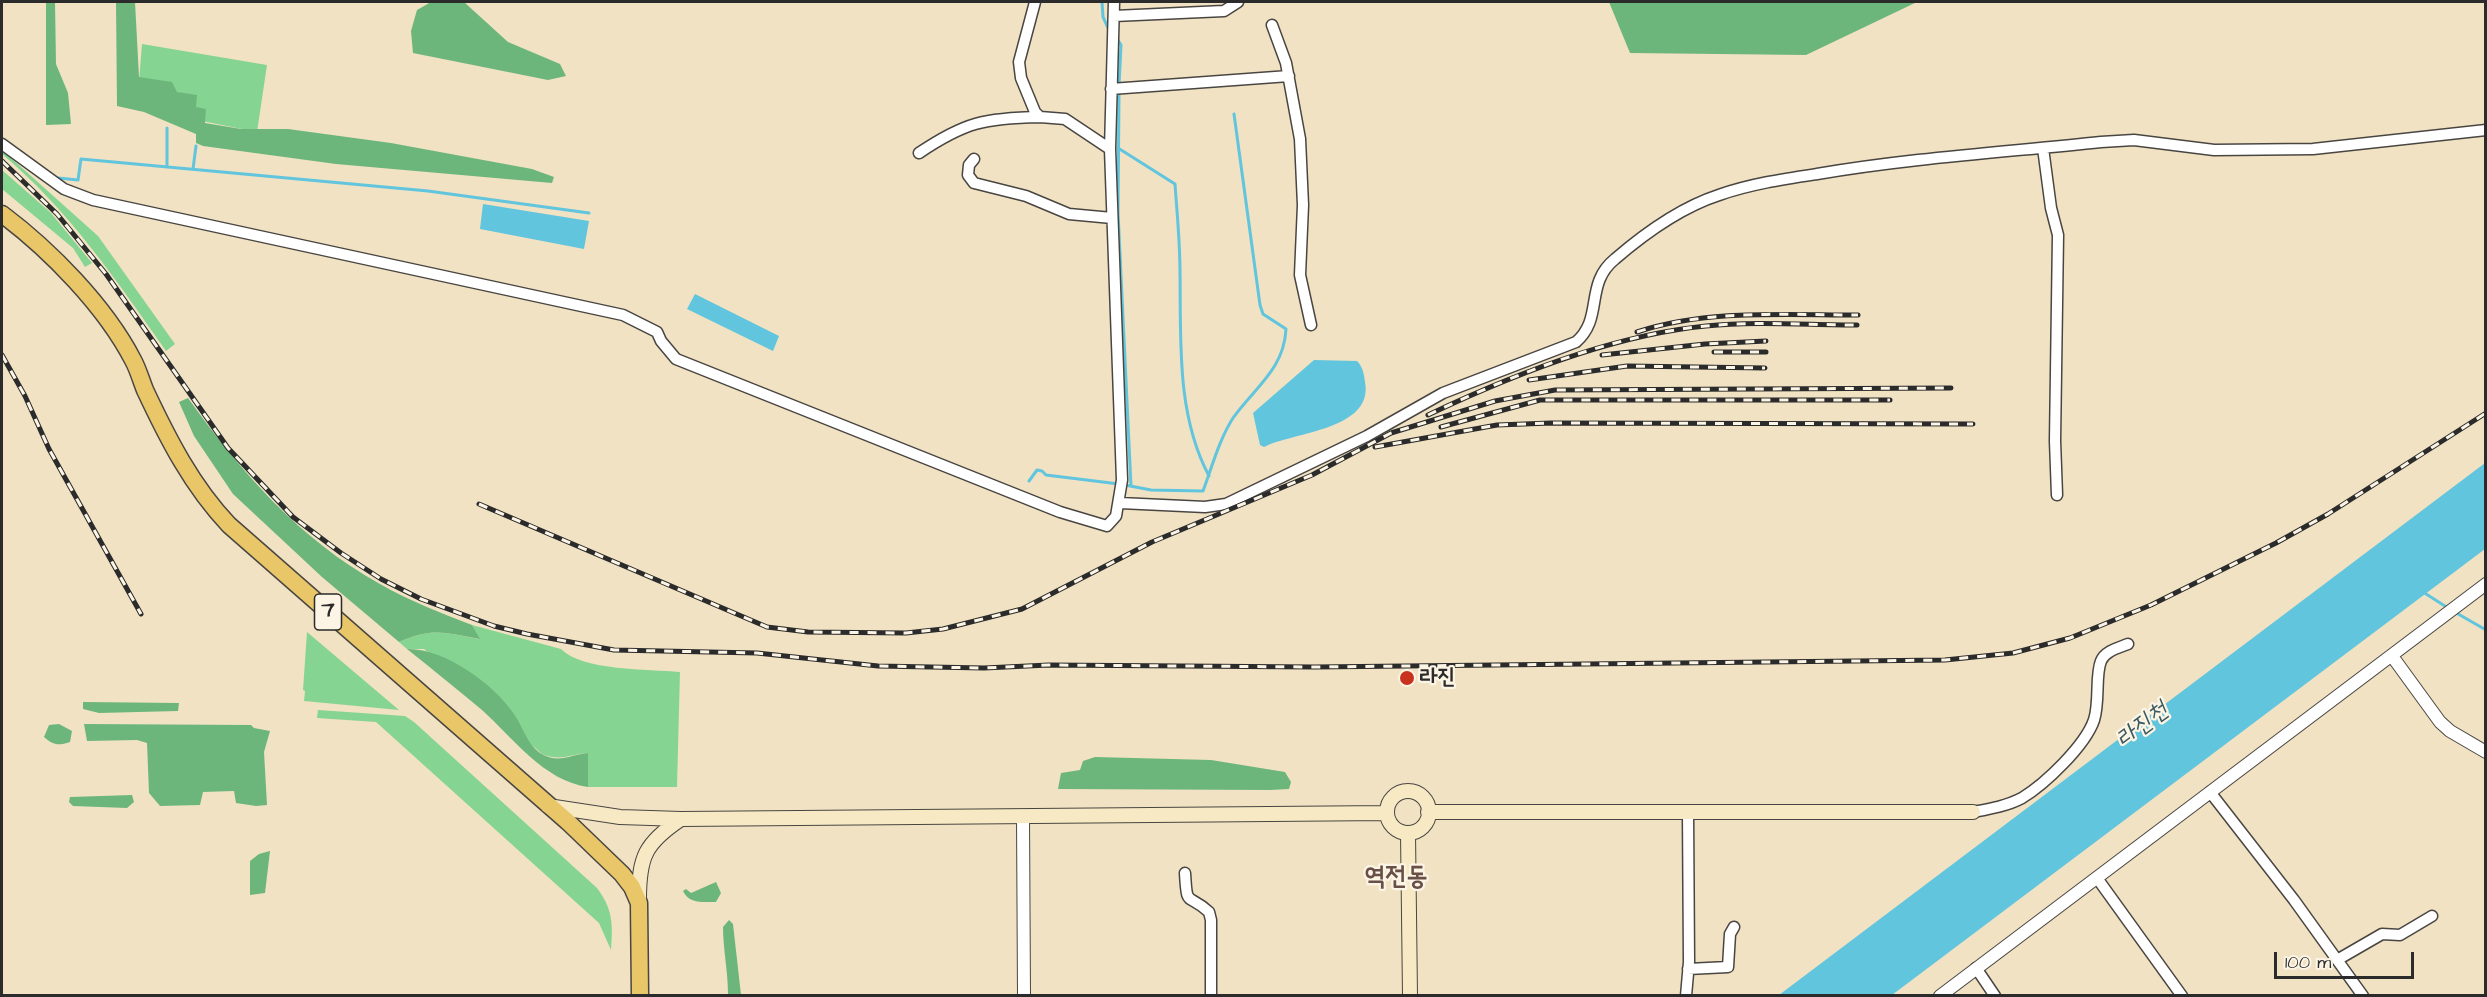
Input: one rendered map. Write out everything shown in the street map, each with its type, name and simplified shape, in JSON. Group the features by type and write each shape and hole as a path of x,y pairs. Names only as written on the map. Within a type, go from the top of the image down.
{"highway":[{"name":"7","path":"2,214 74,280 133,359 145,390 186,471 208,502 229,525 622,874 632,887 639,903 639,996"}],"main road":[{"path":"1407,792 1422,797 1428,812 1423,827 1408,833 1393,828 1387,813 1392,798 1407,792"},
{"path":"546,805 620,817 681,819 1387,813"},
{"path":"1428,812 1973,812"},
{"path":"639,903 640,867 645,854 658,835 681,819"},
{"path":"1408,833 1410,996"}],"street":[{"path":"1035,2 1019,62 1021,78 1035,112 1040,117"},
{"path":"2,144 64,189 93,200 623,315 657,332 660,341 676,359 1091,524 1107,526 1116,516 1120,503 1122,480 1110,149 1114,2"},
{"path":"1114,16 1224,11 1238,2"},
{"path":"1272,25 1289,76 1300,139 1302,168 1300,275 1311,325"},
{"path":"1112,89 1289,76"},
{"path":"919,153 968,125 997,118 1040,117 1065,119 1110,149"},
{"path":"1120,503 1181,507 1226,504 1367,436 1443,393 1576,342 1590,328 1594,295 1606,266 1638,240 1720,194 1847,169 2134,140 2187,148 2313,149 2486,130"},
{"path":"2043,148 2051,208 2058,235 2055,441 2057,495"},
{"path":"974,159 969,165 968,175 974,183 1026,196 1069,214 1112,218"},
{"path":"1940,996 2486,585"},
{"path":"1973,812 1996,808 2021,798 2071,755 2093,723 2099,698 2101,661 2106,653 2128,644"},
{"path":"2392,656 2440,722 2450,731 2486,752"},
{"path":"2210,792 2294,900 2358,994"},
{"path":"1686,996 1688,812"},
{"path":"1023,816 1024,996"},
{"path":"1185,873 1187,896 1190,901 1209,912 1211,920 1211,996"},
{"path":"2097,878 2182,996"},
{"path":"2337,960 2382,934 2400,934 2432,916"},
{"path":"1688,969 1728,967 1730,934 1734,927"},
{"path":"1976,968 1995,996"}],"green space":[{"path":"46,2 55,2 56,64 68,93 71,124 46,125"},
{"path":"116,2 135,2 139,77 172,82 177,92 197,95 196,107 206,109 205,123 241,129 288,129 391,143 532,169 554,177 552,183 336,164 203,146 196,143 196,134 144,112 117,106"},
{"path":"431,2 464,2 508,42 560,64 566,76 548,80 413,53 411,31 417,10"},
{"path":"1609,2 1917,2 1806,55 1630,53"},
{"path":"142,44 267,65 257,132 197,120 139,81"},
{"path":"2,150 98,236 175,344 166,351 129,298 70,222 26,175 2,154"},
{"path":"2,170 51,213 92,263 85,267 73,248 2,189"},
{"path":"188,398 251,478 298,525 323,546 391,590 472,625 480,639 448,633 431,633 399,642 322,577 233,494 194,436 179,402"},
{"path":"472,625 561,649 571,656 600,665 680,672 677,787 588,787 588,753 560,757 542,754 424,649 407,649 399,642 430,633 448,633 479,639"},
{"path":"307,632 399,710 304,701"},
{"path":"407,649 421,650 452,661 481,680 505,703 514,714 528,740 544,755 561,758 588,753 588,787 572,783 543,767 482,710"},
{"path":"83,702 179,703 178,711 99,713 83,709"},
{"path":"318,710 405,716 414,722 597,888 606,903 611,918 611,950 599,923 376,722 317,718"},
{"path":"59,724 72,731 70,742 56,744 44,737 49,725"},
{"path":"84,724 251,725 254,728 270,731 264,752 267,805 236,803 234,791 203,792 200,805 160,806 149,793 147,743 137,740 87,741"},
{"path":"1095,757 1211,760 1285,772 1291,782 1289,789 1270,790 1058,789 1061,773 1080,770 1083,761"},
{"path":"132,795 134,802 127,808 73,806 69,802 70,797"},
{"path":"270,851 265,893 250,895 250,861 259,854"},
{"path":"716,882 721,893 716,902 693,900 683,891 686,889 691,893"},
{"path":"729,920 733,924 741,995 728,994 723,927"}],"water":[{"path":"483,204 589,221 584,249 480,229"},
{"path":"695,294 779,336 773,351 687,309"},
{"path":"1314,360 1357,361 1359,363 1365,382 1364,398 1357,410 1345,420 1329,427 1264,447 1260,445 1253,413"},
{"name":"라진천","path":"2485,463 2485,549 1892,995 1779,995"}],"waterway":[{"path":"1102,2 1103,17 1109,30"},
{"path":"1116,37 1121,45 1119,86"},
{"path":"1119,92 1118,212 1131,486"},
{"path":"1125,485 1151,490 1203,491 1228,426 1241,407 1267,378 1280,356 1284,343 1286,329 1263,314 1260,305 1234,114"},
{"path":"167,128 167,166"},
{"path":"193,169 196,146"},
{"path":"1118,148 1175,184 1180,250 1182,376 1191,427 1198,452 1209,476"},
{"path":"58,178 78,180 81,159 428,191 589,213"},
{"path":"1029,481 1037,470 1046,475 1119,484"},
{"path":"2423,592 2448,608"},
{"path":"2453,611 2486,630"}],"railway":[{"path":"2,161 57,214 106,274 228,448 293,517 381,579 421,599 494,626 614,650 757,653 878,666 984,668 1049,665 1315,667 1945,660 2013,653 2070,638 2151,605 2276,543 2328,514 2486,413"},
{"path":"1637,332 1691,320 1719,317 1775,314 1858,315"},
{"path":"1428,415 1528,372 1635,338 1706,326 1763,323 1857,325"},
{"path":"1602,355 1705,344 1766,341"},
{"path":"1714,352 1766,352"},
{"path":"2,355 25,396 49,449 141,614"},
{"path":"1529,380 1627,366 1765,368"},
{"path":"479,504 767,627 808,632 906,633 943,629 1022,609 1152,542 1312,475 1391,433 1495,401 1555,390 1951,388"},
{"path":"1441,427 1540,400 1890,400"},
{"path":"1375,447 1497,425 1551,423 1973,424"}],"place":[{"name":"라진","path":"1407,678"}],"district":[{"name":"역전동","path":"1396,879"}]}
